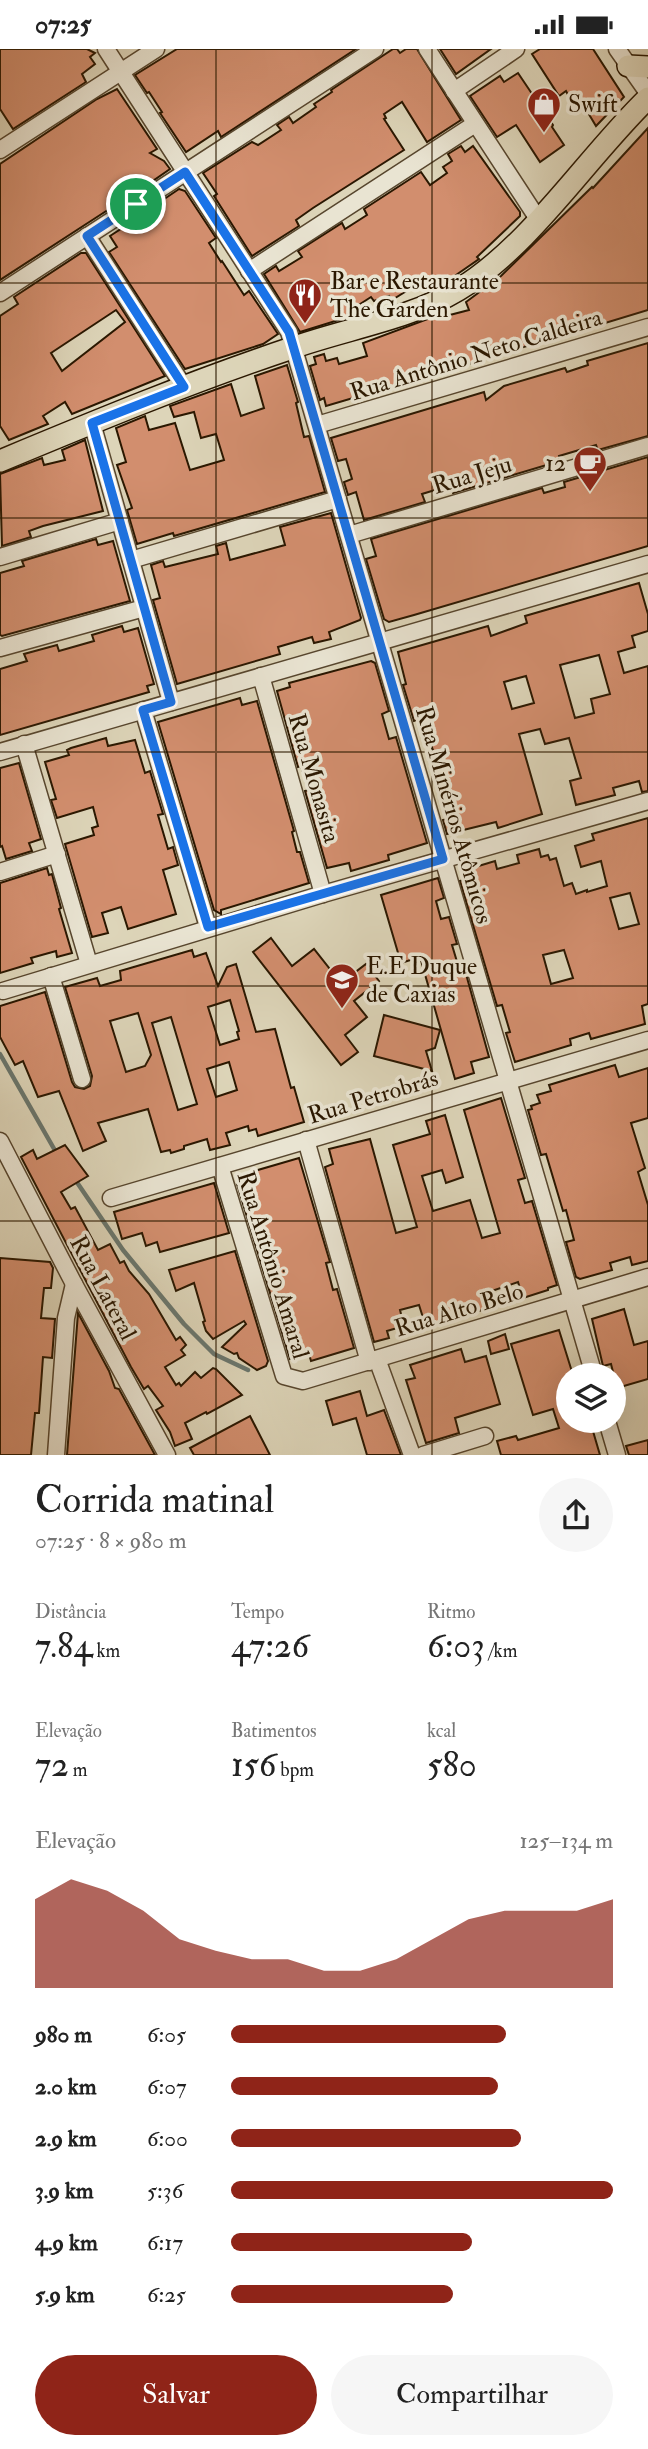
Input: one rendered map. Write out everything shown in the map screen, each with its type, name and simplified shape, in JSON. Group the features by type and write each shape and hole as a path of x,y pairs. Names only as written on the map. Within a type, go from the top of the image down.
{"main road":[{"path":"3,455 293,347 424,306 457,290 504,255 648,96"}],"street":[{"name":"Rua Minérios Atômicos","path":"106,49 289,332 590,1363"},
{"path":"0,151 156,49"},
{"path":"0,293 375,49"},
{"path":"427,49 538,219"},
{"path":"454,90 516,49"},
{"path":"631,61 648,96"},
{"path":"249,271 475,124"},
{"path":"87,236 184,387"},
{"name":"Rua Antônio Neto Caldeira","path":"317,425 648,327"},
{"path":"92,423 171,702"},
{"name":"Rua Jeju","path":"349,535 648,446"},
{"path":"131,561 338,499"},
{"path":"0,557 120,521"},
{"path":"0,752 648,564"},
{"path":"0,648 144,608"},
{"name":"Rua Monasita","path":"261,676 323,894"},
{"path":"143,710 208,927"},
{"path":"24,744 89,964"},
{"path":"3,991 208,927 648,801"},
{"path":"0,872 57,854"},
{"path":"51,975 82,1079"},
{"name":"Rua Petrobrás","path":"111,1198 648,1039"},
{"path":"306,1140 373,1361 412,1455"},
{"name":"Rua Lateral","path":"0,1141 167,1455"},
{"name":"Rua Antônio Amaral","path":"220,1166 284,1376"},
{"name":"Rua Alto Belo","path":"284,1376 303,1381 648,1277"},
{"path":"56,1455 66,1318 74,1284"},
{"path":"611,1433 617,1455"},
{"path":"423,1455 485,1436"}],"building":[{"path":"0,49 87,49 95,53 90,57 95,64 82,74 86,82 13,129 0,109"},
{"path":"177,49 356,49 221,137 218,131 186,152 149,92 147,93 135,75"},
{"path":"393,49 400,53 406,49 417,49 461,120 427,142 402,102 384,114 384,119 404,150 313,208 296,220 299,226 252,256 214,196 217,194 203,173 252,142 258,145 281,130 277,125 289,117 293,123 316,107 314,104 332,92 331,90"},
{"path":"440,49 491,49 456,74"},
{"path":"540,49 593,49 624,97 596,126 584,106 576,110 566,91 559,96 532,54"},
{"path":"518,73 564,145 540,162 516,125 497,137 470,96 500,76 504,82"},
{"path":"117,89 157,149 150,153 164,161 170,169 144,187 140,181 114,198 117,204 0,280 0,164 97,99"},
{"path":"648,128 648,310 592,327 590,320 571,327 573,332 497,355 496,352 474,358 475,362 326,406 324,398 320,400 310,366 316,364 314,357 324,354 326,361 337,358 339,364 367,356 363,343 441,314 442,317 469,310 466,302 501,276 593,188"},
{"path":"461,146 465,152 473,146 520,212 520,216 477,257 479,259 440,284 438,279 431,284 430,282 413,287 392,300 389,296 374,301 371,297 354,308 358,314 300,332 264,274 276,266 279,271 302,257 298,251 342,223 345,229 367,215 364,209 421,172 430,185 447,173 443,167 452,161 448,154"},
{"path":"179,189 185,191 216,238 209,243 221,262 244,295 249,291 278,334 263,344 185,369 109,252 117,247 110,236 133,224 139,232 156,220 150,211 154,206"},
{"path":"81,253 86,253 165,376 72,414 65,402 43,416 48,424 9,440 0,426 0,316 18,304 14,297","holes":["116,310 125,322 62,371 51,353"]},
{"path":"648,343 648,436 598,450 596,445 559,456 560,461 453,493 448,486 422,494 425,502 364,520 356,492 348,495 344,482 352,479 346,459 338,461 331,438 484,392 486,400 504,386 565,368 567,372 588,365 587,361"},
{"path":"287,365 298,402 296,403 304,437 309,436 325,492 174,536 173,533 137,544 127,510 132,508 117,465 126,462 116,428 145,416 149,430 175,423 190,470 224,460 216,434 201,438 194,412 174,417 170,406 231,384 241,416 264,408 255,376"},
{"path":"85,440 103,511 43,526 29,531 31,537 2,546 0,474 42,458 44,465 65,460 62,450"},
{"path":"648,457 648,546 389,622 384,619 366,559 376,556 371,539 542,488 544,493 565,487 564,482"},
{"path":"331,513 360,620 329,632 331,639 314,643 312,637 278,647 280,654 177,684 153,600 160,598 151,565 163,561 165,567 218,554 216,546 226,543 230,560 285,545 280,527"},
{"path":"96,539 98,545 113,541 130,601 0,635 0,573 24,566 22,561"},
{"path":"639,583 648,614 648,631 632,636 635,647 618,652 624,673 648,666 648,791 642,792 639,781 613,788 615,795 576,805 570,781 581,778 569,738 545,744 540,729 519,734 542,814 498,828 496,822 447,834 443,820 448,819 438,785 438,765 422,718 414,721 403,685 406,684 398,652 488,626 491,636 527,623 525,616","holes":["599,655 610,694 591,699 594,713 575,718 560,665","526,676 534,703 512,709 504,682"]},
{"path":"122,626 124,632 138,628 154,684 147,686 149,692 0,735 0,669 27,661 24,654 57,645 59,651 94,641 92,635"},
{"path":"371,661 375,663 389,711 382,714 389,739 396,737 427,843 388,855 389,860 351,871 349,863 327,868 305,791 309,790 301,766 298,767 277,691 290,687 289,683"},
{"path":"240,698 242,705 257,701 294,831 292,832 297,852 300,852 309,883 221,910 221,914 214,910 158,722"},
{"path":"106,738 108,746 135,740 145,773 150,771 163,814 158,815 168,849 173,847 178,865 163,870 176,914 128,929 121,907 102,913 108,933 92,937 65,844 94,835 92,828 98,826 93,807 57,818 51,800 56,799 45,762 69,755 67,750 71,748"},
{"path":"19,763 41,839 29,843 32,851 6,859 2,846 0,847 0,768"},
{"path":"648,818 648,1004 642,1006 645,1024 591,1039 589,1033 570,1039 571,1045 515,1062 506,1033 510,1032 502,1005 497,1006 460,881 464,880 462,871 495,861 497,869 519,863 517,855 539,849 541,857 548,855 550,860 556,858 564,886 572,883 576,894 587,892 607,886 601,861 581,867 575,846 594,840 592,834","holes":["630,893 639,924 619,929 610,898","564,950 573,978 551,984 543,955"]},
{"path":"47,868 49,875 52,874 72,953 57,957 56,951 31,958 33,963 0,973 0,883"},
{"path":"438,878 444,898 436,901 441,919 449,917 457,944 452,945 461,975 466,974 489,1057 471,1062 474,1073 455,1079 420,957 401,963 381,895"},
{"path":"271,938 292,966 314,949 341,983 366,964 379,981 354,1001 367,1017 345,1035 358,1052 341,1065 253,952"},
{"path":"192,950 194,957 206,953 218,986 227,967 236,964 256,1032 275,1029 291,1088 294,1087 304,1122 258,1136 256,1129 249,1131 248,1126 226,1133 230,1145 210,1150 207,1139 171,1153 170,1150 161,1152 148,1109 98,1123 106,1141 83,1151 59,1091 38,1097 23,1061 15,1065 0,1037 0,1006 45,992 72,1082 75,1087 84,1089 90,1086 92,1076 65,987 97,978 100,986 121,980 120,971","holes":["230,1000 239,1039 220,1045 208,1007","138,1013 151,1055 145,1066 126,1072 110,1021","171,1017 197,1104 178,1110 152,1023","229,1062 237,1090 216,1097 207,1069"]},
{"path":"384,1015 440,1030 435,1048 426,1051 432,1071 374,1056"},
{"path":"615,1065 619,1077 648,1068 648,1118 631,1123 645,1168 638,1172 648,1205 648,1261 632,1265 630,1257 610,1263 612,1270 580,1279 576,1277 566,1242 574,1240 566,1210 563,1211 546,1154 541,1155 528,1110 540,1103 537,1095 551,1091 549,1085"},
{"path":"501,1098 525,1178 518,1180 525,1203 532,1201 557,1285 523,1298 518,1282 486,1293 489,1308 426,1327 419,1305 400,1310 404,1326 387,1331 389,1338 374,1342 325,1167 333,1164 329,1149 370,1139 396,1233 417,1227 393,1145 430,1134 426,1121 445,1115 463,1177 446,1183 442,1170 422,1176 433,1211 470,1200 482,1238 500,1233 464,1110"},
{"path":"65,1145 88,1176 61,1192 71,1209 75,1207 98,1250 110,1244 120,1263 124,1261 149,1294 176,1340 180,1337 186,1345 181,1350 185,1355 165,1367 176,1385 179,1383 181,1386 195,1372 201,1378 213,1368 242,1395 185,1423 192,1439 175,1446 170,1432 156,1410 163,1406 148,1386 144,1389 131,1367 21,1157 33,1150 37,1159"},
{"path":"299,1158 330,1262 326,1263 333,1290 337,1289 354,1348 311,1361 309,1354 290,1359 237,1184 246,1181 244,1174"},
{"path":"214,1183 229,1233 160,1252 157,1242 146,1246 142,1233 122,1239 114,1212"},
{"path":"235,1251 268,1361 266,1366 257,1370 239,1358 237,1353 222,1347 246,1324 244,1321 213,1339 206,1331 194,1283 176,1291 169,1270"},
{"path":"0,1258 50,1262 53,1268 51,1288 44,1288 41,1318 55,1319 52,1358 43,1357 39,1413 35,1413 31,1455 0,1455"},
{"path":"624,1309 634,1345 648,1341 648,1379 626,1385 626,1363 602,1363 592,1319"},
{"path":"78,1313 109,1371 115,1388 119,1389 155,1455 67,1455"},
{"path":"559,1330 569,1363 556,1363 556,1418 553,1409 533,1415 511,1344"},
{"path":"505,1334 509,1349 491,1354 488,1341"},
{"path":"461,1349 465,1362 486,1356 500,1404 455,1418 459,1433 426,1443 406,1380 415,1378 410,1365"},
{"path":"360,1391 367,1416 384,1410 401,1455 367,1455 356,1418 333,1425 326,1401"},
{"path":"250,1416 270,1455 194,1455 190,1448"},
{"path":"556,1429 556,1433 594,1433 600,1455 501,1455 497,1441 516,1436 518,1440"},
{"path":"648,1440 648,1455 629,1455 626,1446"}],"waterway":[{"path":"0,1054 57,1154"},
{"path":"74,1178 123,1250 184,1324 214,1354 248,1370"}],"place":[{"name":"Swift","path":"544,134"},
{"name":"Bar e Restaurante The Garden","path":"305,325"},
{"name":"12","path":"590,493"},
{"name":"E.E Duque de Caxias","path":"342,1010"}],"route":[{"path":"185,172 289,332 443,859 208,927 143,710 171,702 92,423 184,387 87,236 136,204 185,172"}]}
